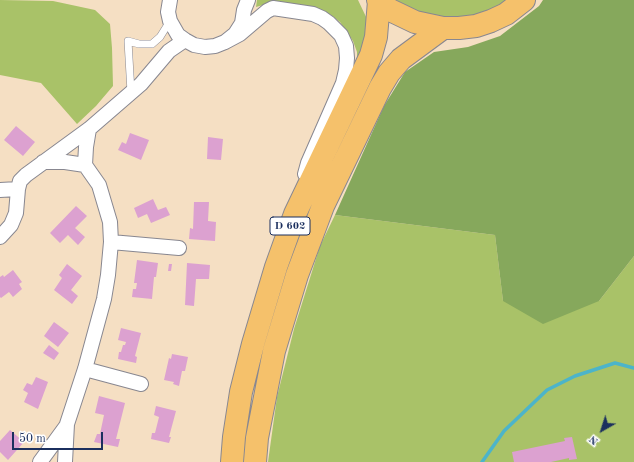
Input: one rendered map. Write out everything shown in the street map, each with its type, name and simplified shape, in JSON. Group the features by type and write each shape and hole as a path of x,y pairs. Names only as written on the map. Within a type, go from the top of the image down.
{"main road":[{"path":"379,0 402,17 429,26 459,28 476,26 491,21 506,14 524,0"},
{"name":"D 602","path":"232,462 234,437 241,392 253,344 276,267 295,214 371,55 376,36 379,0"},
{"name":"D 602","path":"255,462 257,438 274,351 297,275 323,206 380,88 389,73 401,59 442,28"}],"street":[{"path":"166,1 170,21 176,31 185,40 194,45 205,47 216,46 225,42 240,34 266,11 273,8 313,14 322,18 341,35 346,46 348,58 343,83 308,163 295,214"},
{"path":"225,42 235,34 242,23 246,5"},
{"path":"0,237 11,225 16,213 20,181 43,162 89,129 141,84 169,51 185,40"},
{"path":"65,462 67,424 86,369 104,299 108,275 110,222 98,185 85,165 89,129"},
{"path":"43,162 66,162 85,165"},
{"path":"0,190 18,189"},
{"path":"110,242 179,248"},
{"path":"86,369 141,384"},
{"path":"40,462 67,424"}],"lane":[{"path":"131,93 128,41 139,44 152,44 160,37 170,21"}],"green space":[{"path":"0,0 53,1 95,10 110,24 113,86 96,106 77,124 41,83 0,75"},
{"path":"257,0 358,0 368,21 369,34 357,60 357,52 353,41 340,22 331,15 325,12 270,3 256,7"},
{"path":"396,0 507,0 490,10 472,16 454,18 435,17 417,12"},
{"path":"543,0 634,0 634,256 599,301 543,324 503,301 495,235 335,215 384,106 405,72 434,52 468,47 500,36 539,6"},
{"path":"335,215 495,235 503,301 599,301 634,256 634,462 268,462 277,397 294,329 320,246"}],"building":[{"path":"16,126 35,142 23,156 4,140"},
{"path":"130,133 149,140 141,160 118,150 122,142 126,144"},
{"path":"208,137 223,139 221,160 207,159"},
{"path":"153,199 158,210 166,207 170,215 151,223 147,214 138,218 134,208"},
{"path":"194,202 209,202 208,221 216,222 215,241 189,239 190,228 193,229"},
{"path":"76,206 87,216 75,228 85,237 78,245 68,235 60,243 50,233"},
{"path":"137,260 158,263 156,277 154,277 152,299 132,297 133,289 136,289 137,283 134,283"},
{"path":"187,263 210,265 209,279 196,279 194,306 185,305"},
{"path":"67,264 82,276 71,290 78,296 72,304 54,290 62,278 59,275"},
{"path":"169,264 172,264 171,271 168,271"},
{"path":"13,270 22,282 19,284 22,289 13,297 9,292 1,298 0,277 3,275 4,277"},
{"path":"54,322 69,333 58,347 44,336"},
{"path":"121,328 141,333 135,356 137,357 136,363 118,359 119,352 121,352 123,345 125,345 126,342 118,340"},
{"path":"49,345 59,353 54,360 43,353"},
{"path":"172,354 188,357 185,371 182,371 179,386 173,384 174,382 164,380 169,358 171,359"},
{"path":"36,377 48,382 38,409 24,402 28,393 23,390 27,383 32,385"},
{"path":"99,396 125,403 116,439 120,439 118,447 94,442 97,434 100,434 104,415 95,413"},
{"path":"156,406 176,411 169,437 171,437 169,443 151,439 152,433 155,433 159,417 154,415"},
{"path":"10,430 24,442 8,460 0,452 0,441"},
{"path":"572,437 577,459 569,460 569,458 551,462 514,462 512,452 565,441 564,438"}],"waterway":[{"path":"482,462 504,431 547,390 575,376 615,363 634,368"}]}
